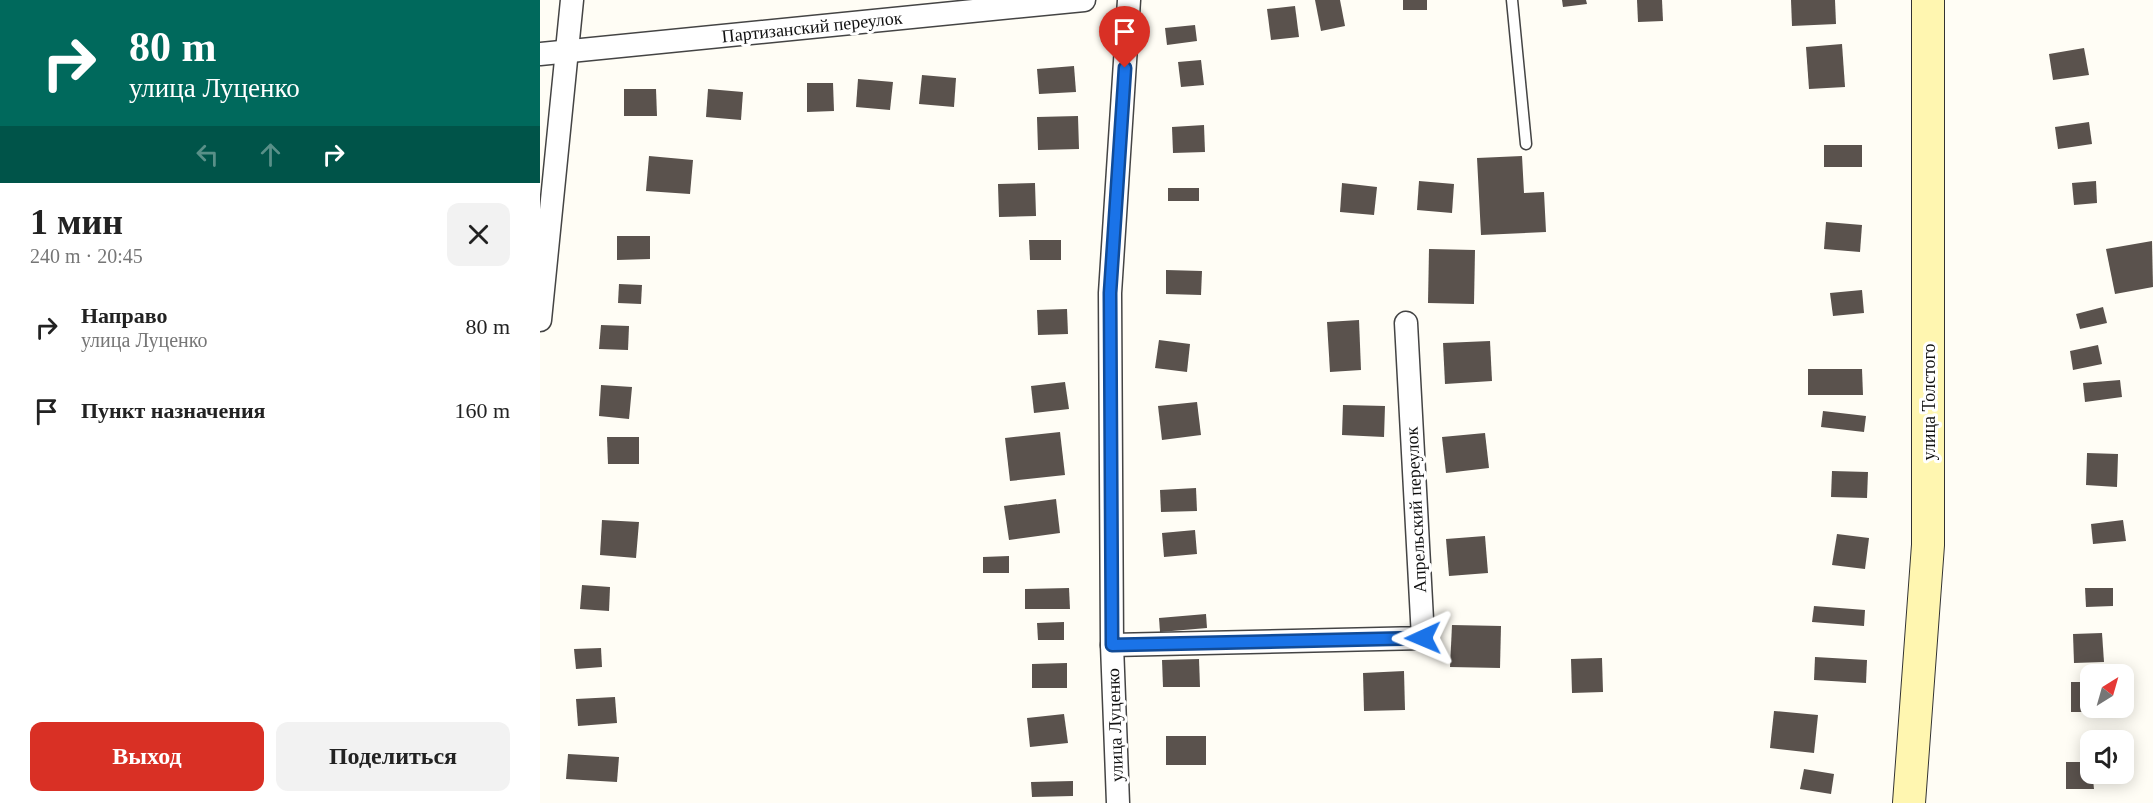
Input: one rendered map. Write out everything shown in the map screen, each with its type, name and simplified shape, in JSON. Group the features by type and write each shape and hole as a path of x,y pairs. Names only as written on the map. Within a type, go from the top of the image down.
{"main road":[{"name":"улица Толстого","path":"1910,803 1928,545 1928,0"}],"street":[{"path":"540,320 565,51 572,0"},
{"name":"Партизанский переулок","path":"540,54 1084,0"},
{"name":"улица Луценко","path":"1118,803 1112,645 1110,293 1129,0"},
{"name":"Апрельский переулок","path":"1112,645 1423,638 1406,323"}],"lane":[{"path":"1512,0 1526,144"}],"building":[{"path":"1315,0 1340,0 1345,26 1321,31"},
{"path":"1403,0 1427,0 1427,10 1403,10"},
{"path":"1562,0 1586,0 1587,4 1563,7"},
{"path":"1637,0 1662,0 1663,21 1638,22"},
{"path":"1791,0 1835,0 1836,24 1792,26"},
{"path":"1295,6 1299,37 1271,40 1267,9"},
{"path":"1195,25 1197,41 1167,45 1165,28"},
{"path":"1842,44 1845,87 1809,89 1806,47"},
{"path":"2084,48 2089,75 2053,80 2049,54"},
{"path":"1201,60 1204,85 1181,87 1178,62"},
{"path":"1074,66 1076,92 1039,94 1037,69"},
{"path":"922,75 956,78 954,107 919,104"},
{"path":"858,79 893,82 890,110 856,107"},
{"path":"807,83 833,83 834,111 807,112"},
{"path":"624,89 656,89 657,116 624,116"},
{"path":"708,89 743,92 741,120 706,117"},
{"path":"1078,116 1079,149 1038,150 1037,117"},
{"path":"2089,122 2092,144 2058,149 2055,127"},
{"path":"1204,125 1205,152 1173,153 1172,127"},
{"path":"1824,145 1862,145 1862,167 1824,167"},
{"path":"649,156 693,160 690,194 646,191"},
{"path":"1522,156 1524,193 1544,192 1546,232 1481,235 1477,158"},
{"path":"1419,181 1454,184 1452,213 1417,210"},
{"path":"2096,181 2097,203 2074,205 2072,183"},
{"path":"1035,183 1036,216 999,217 998,184"},
{"path":"1342,183 1377,187 1374,215 1340,212"},
{"path":"1168,188 1199,188 1199,201 1168,201"},
{"path":"1826,222 1862,225 1860,252 1824,249"},
{"path":"617,236 650,236 650,259 617,260"},
{"path":"1029,240 1061,240 1061,260 1030,260"},
{"path":"2152,241 2153,287 2115,294 2106,249"},
{"path":"1429,249 1475,250 1474,304 1428,303"},
{"path":"1166,270 1202,271 1201,295 1166,294"},
{"path":"619,284 642,285 641,304 618,303"},
{"path":"1862,290 1864,313 1833,316 1830,293"},
{"path":"2103,307 2107,323 2080,329 2076,314"},
{"path":"1067,309 1068,334 1038,335 1037,310"},
{"path":"1359,320 1361,370 1330,372 1327,322"},
{"path":"601,325 629,326 628,350 599,349"},
{"path":"1159,340 1190,344 1187,372 1155,368"},
{"path":"1490,341 1492,381 1445,384 1443,343"},
{"path":"2098,345 2102,364 2073,370 2070,351"},
{"path":"1808,369 1862,369 1863,395 1808,395"},
{"path":"2120,380 2122,397 2085,402 2083,383"},
{"path":"1065,382 1069,409 1034,413 1031,386"},
{"path":"601,385 632,387 629,419 599,416"},
{"path":"1197,402 1201,435 1162,440 1158,406"},
{"path":"1343,405 1385,406 1384,437 1342,435"},
{"path":"1823,411 1866,416 1864,432 1821,427"},
{"path":"1060,432 1065,475 1010,481 1005,438"},
{"path":"1485,433 1489,468 1446,473 1442,437"},
{"path":"607,437 639,437 639,464 608,464"},
{"path":"2087,453 2118,454 2117,487 2086,485"},
{"path":"1832,471 1868,472 1867,498 1831,497"},
{"path":"1196,488 1197,511 1161,512 1160,490"},
{"path":"1056,499 1060,533 1009,540 1004,506"},
{"path":"602,520 639,522 636,558 600,555"},
{"path":"2123,520 2126,541 2093,544 2091,524"},
{"path":"1195,530 1197,554 1164,557 1162,533"},
{"path":"1837,534 1869,538 1865,569 1832,565"},
{"path":"1485,536 1488,573 1449,576 1446,539"},
{"path":"1009,556 1009,573 983,573 983,557"},
{"path":"582,585 610,587 609,611 580,609"},
{"path":"1069,588 1070,609 1025,609 1025,589"},
{"path":"2085,588 2113,588 2113,606 2086,607"},
{"path":"1814,606 1865,610 1864,626 1812,622"},
{"path":"1206,614 1207,628 1160,632 1159,618"},
{"path":"1064,622 1064,640 1038,640 1037,623"},
{"path":"1452,625 1501,626 1500,668 1450,667"},
{"path":"2102,633 2104,662 2074,663 2073,634"},
{"path":"601,648 602,667 576,669 574,649"},
{"path":"1815,657 1867,660 1866,683 1814,680"},
{"path":"1602,658 1603,692 1572,693 1571,659"},
{"path":"1199,659 1200,687 1163,687 1162,660"},
{"path":"1067,663 1067,688 1032,688 1032,664"},
{"path":"1404,671 1405,710 1364,711 1363,673"},
{"path":"2071,682 2080,682 2080,712 2071,712"},
{"path":"615,697 617,723 578,726 576,699"},
{"path":"1774,711 1818,715 1814,753 1770,748"},
{"path":"1064,714 1068,743 1030,747 1027,718"},
{"path":"1166,736 1206,736 1206,765 1166,765"},
{"path":"568,754 619,757 617,782 566,779"},
{"path":"2066,762 2080,762 2080,784 2093,784 2094,789 2066,789"},
{"path":"1804,769 1834,774 1831,794 1800,789"},
{"path":"1073,781 1073,796 1032,797 1031,782"}],"route":[{"path":"1125,68 1110,293 1112,645 1423,638"}]}
